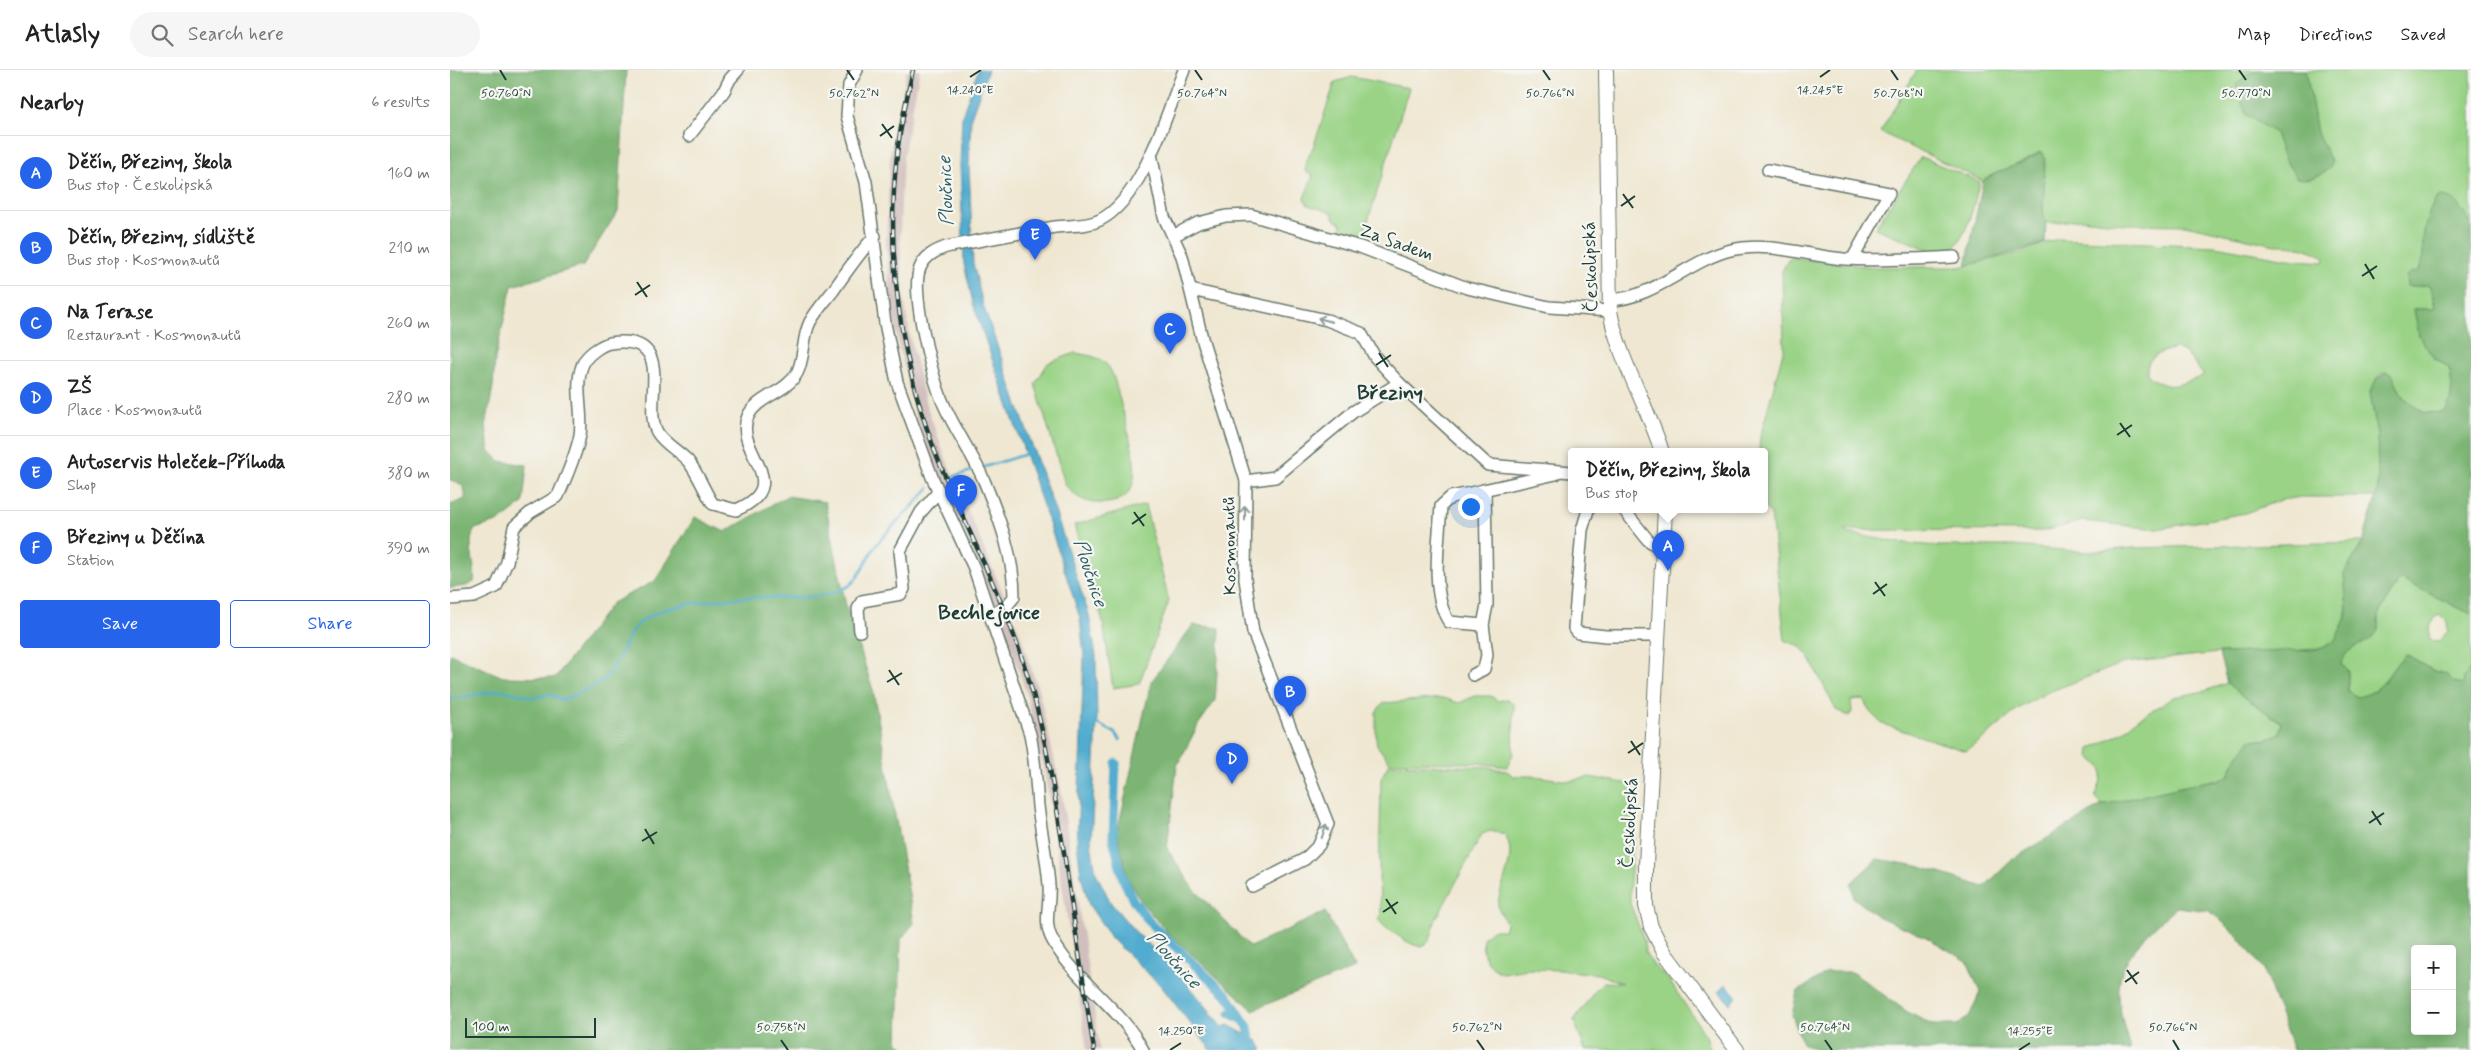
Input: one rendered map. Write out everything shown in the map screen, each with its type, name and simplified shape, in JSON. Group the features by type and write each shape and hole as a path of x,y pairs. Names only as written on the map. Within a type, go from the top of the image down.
{"main road":[{"name":"Českolipská","path":"1606,70 1610,305 1618,342 1660,448"},
{"name":"Českolipská","path":"1664,517 1646,865 1646,906 1651,927 1664,952 1737,1050"}],"street":[{"path":"689,136 724,91 730,78 738,70"},
{"path":"857,70 848,85 847,116 866,182 875,236 884,323 897,382 939,491 974,568 1023,710 1035,758 1038,806 1049,888 1046,918 1048,928 1053,941 1083,981 1123,1021 1143,1050"},
{"path":"991,614 1004,609 1014,597 1014,579 1006,542 978,468 952,421 936,384 930,364 918,290 918,278 925,260 938,250 946,247 1056,227 1090,224 1106,216 1137,182 1151,154 1184,70"},
{"name":"Kosmonautů","path":"1151,154 1164,217 1182,256 1202,338 1246,481 1245,579 1253,632 1328,824 1319,845 1305,859 1252,886"},
{"path":"1768,170 1889,193 1853,258"},
{"path":"1137,182 1158,186"},
{"name":"Za Sadem","path":"1173,236 1198,223 1226,216 1251,215 1360,247 1467,288 1549,307 1610,305 1677,277 1712,257 1731,250 1758,248 1853,258 1954,257"},
{"path":"450,599 474,597 496,587 507,562 514,527 531,512 558,496 580,434 580,372 585,360 606,344 623,341 636,344 646,353 654,367 654,417 657,432 689,462 713,504 736,510 758,496 762,486 762,473 748,440 746,426 749,415 758,404 788,385 793,379 797,373 809,323 875,236"},
{"path":"1191,290 1327,320 1361,333 1375,357 1398,383 1488,465 1568,472"},
{"name":"Kosmonautů","path":"1246,481 1275,477 1353,412 1398,383"},
{"path":"1483,625 1449,622 1442,611 1438,583 1441,506 1451,497 1568,472"},
{"path":"1473,675 1484,669 1487,655 1483,625 1487,605 1484,490"},
{"path":"860,632 858,609 862,601 901,594 904,589 900,551 921,512 939,491"},
{"path":"1587,513 1582,530 1574,628 1578,633 1606,636 1659,636"},
{"path":"1626,513 1648,540 1663,550"}],"shaded area":[{"path":"907,70 920,70 903,156 901,200 900,241 903,294 911,341 926,404 946,459 1019,631 1039,692 1061,789 1100,1050 1087,1050 1048,791 1027,696 1007,635 933,464 913,408 898,343 890,296 886,241 890,154"}],"green space":[{"path":"450,70 626,70 618,211 583,266 512,286 495,358 493,386 486,426 489,450 500,461 527,465 523,503 500,521 475,529 471,542 474,582 466,586 450,588 450,505 465,499 465,495 462,486 450,480"},
{"path":"1917,70 2258,70 2246,75 2275,132 2284,159 2297,178 2331,161 2317,133 2306,70 2471,70 2471,223 2465,213 2433,203 2423,239 2424,257 2410,287 2429,285 2435,307 2433,309 2414,309 2419,336 2433,357 2449,368 2452,385 2451,397 2444,412 2424,412 2417,409 2407,400 2386,372 2380,374 2370,393 2377,434 2379,479 2376,497 2302,497 2281,500 2245,513 2157,529 2083,521 2043,531 1844,530 1847,533 1896,542 1936,546 2012,546 2088,552 2134,548 2363,542 2344,574 2347,605 2345,620 2335,640 2323,648 2282,652 2219,653 2124,663 2046,693 2018,709 1966,751 1882,724 1870,712 1863,699 1851,700 1852,712 1849,716 1836,710 1808,655 1798,645 1785,641 1771,514 1768,511 1768,448 1759,448 1760,438 1784,348 1782,271 1788,260 1792,258 1874,267 1960,267 2018,253 2057,239 2215,246 2287,259 2325,261 2324,257 2300,247 2275,245 2185,225 2124,224 2081,219 2052,223 2046,222 2043,214 2045,159 2039,152 2033,157 1983,181 1880,132","holes":["2176,348 2185,352 2204,376 2181,384 2169,385 2162,384 2147,374 2147,368 2151,359 2155,356"]},
{"path":"2258,70 2306,70 2317,133 2331,161 2330,168 2326,171 2310,178 2297,178 2284,159 2275,133 2246,115 2236,85 2246,75"},
{"path":"1352,77 1409,88 1361,244 1340,237 1342,224 1333,218 1333,213 1308,205 1304,198 1313,176 1305,171 1307,160 1314,145 1335,82"},
{"path":"2040,152 2044,154 2045,159 2043,214 2046,222 2045,243 1966,266 1983,181 2034,157"},
{"path":"1921,157 1980,182 1968,224 1963,234 1951,250 1942,255 1875,228"},
{"path":"2443,196 2456,202 2471,223 2471,614 2400,579 2379,612 2377,633 2372,638 2351,649 2343,658 2341,665 2348,672 2348,691 2357,697 2374,691 2380,686 2406,654 2434,671 2446,674 2454,682 2463,684 2464,677 2471,668 2471,1050 2293,1050 2264,970 2236,934 2210,911 2177,907 2149,932 2140,943 2125,965 2121,976 2119,988 2120,1003 2130,1050 1817,1050 1802,1043 1792,1015 1797,992 1827,972 1852,972 1906,1011 1932,1025 1957,1025 1969,1017 1980,992 1967,961 1926,937 1877,916 1854,898 1851,883 1877,859 1918,866 1984,887 2013,859 2102,805 2203,782 2220,780 2228,776 2233,763 2250,740 2267,740 2280,733 2282,723 2227,683 2219,653 2312,650 2323,648 2335,640 2345,620 2347,611 2344,574 2363,542 2378,489 2377,434 2370,392 2376,380 2386,372 2392,374 2401,394 2425,413 2444,412 2447,408 2451,391 2449,368 2433,357 2419,336 2414,309 2433,309 2435,307 2433,293 2428,285 2407,286 2406,276 2412,272 2417,273 2420,269 2426,222 2432,206 2438,197"},
{"path":"1075,353 1092,356 1104,362 1110,369 1117,389 1131,444 1134,473 1132,486 1126,496 1114,502 1096,503 1087,501 1074,495 1065,484 1035,384 1048,363"},
{"path":"787,496 825,502 846,606 873,690 914,923 901,939 898,1042 907,1050 450,1050 450,654 503,677 555,678 612,603 655,581 695,517 725,532"},
{"path":"1145,505 1169,601 1139,684 1113,688 1103,622 1074,525"},
{"path":"2400,579 2471,614 2471,668 2464,677 2464,685 2454,682 2446,674 2434,671 2406,654 2385,681 2374,691 2357,697 2348,691 2348,671 2341,665 2343,659 2351,649 2378,630 2378,615","holes":["2440,615 2447,622 2448,631 2439,641 2430,640 2429,633 2432,622"]},
{"path":"1193,625 1220,628 1215,701 1198,725 1177,766 1167,849 1194,889 1250,947 1325,912 1355,968 1253,1010 1167,932 1142,903 1128,879 1117,833 1151,682"},
{"path":"2227,683 2282,723 2280,733 2267,740 2254,739 2233,763 2228,776 2220,780 2216,779 2102,805 2095,798 2102,777 2102,769 2089,756 2090,749 2123,732 2135,721 2174,697 2205,691"},
{"path":"1475,696 1491,696 1498,701 1507,699 1514,704 1513,754 1507,767 1476,763 1389,762 1377,745 1376,712 1383,703 1444,698 1459,703"},
{"path":"1389,764 1487,767 1507,771 1513,776 1535,776 1569,781 1589,777 1636,785 1639,788 1630,880 1630,903 1645,943 1645,952 1654,966 1668,979 1706,1036 1711,1050 1585,1050 1574,1020 1597,988 1604,982 1622,983 1598,974 1560,970 1528,969 1502,973 1488,963 1483,949 1483,938 1492,930 1504,930 1506,924 1498,905 1508,868 1510,850 1504,834 1490,831 1482,834 1435,921 1428,942 1420,946 1414,945 1385,927 1378,919 1381,913 1379,881 1381,778"}],"water":[{"path":"978,70 988,70 971,117 969,165 973,263 983,305 1089,615 1096,656 1097,722 1091,843 1096,873 1111,903 1132,928 1177,972 1211,1012 1209,1014 1217,1019 1222,1027 1228,1025 1258,1041 1263,1050 1211,1050 1161,986 1112,939 1089,905 1081,875 1077,843 1084,657 1080,618 974,307 964,264 960,165 962,116"},
{"path":"1726,984 1737,997 1730,1004 1719,991"}],"waterway":[{"path":"981,468 1026,454"},
{"path":"951,477 976,470"},
{"path":"450,699 502,690 535,698 549,694 562,700 586,690 603,680 614,667 635,627 652,615 662,611 708,601 742,598 798,598 839,591 854,581 877,544 929,488"},
{"path":"1096,723 1115,733 1120,740"},
{"name":"Ploučnice","path":"1116,763 1113,838 1123,879 1133,900 1151,924 1227,995 1248,1027 1252,1050"},
{"path":"1230,1013 1243,1020"}],"railway":[{"path":"913,70 897,155 893,234 899,312 906,351 926,427 940,464 1014,635 1033,694 1055,797 1094,1050"}],"place":[{"name":"Autoservis Holeček-Příhoda","path":"1035,260"},
{"name":"Na Terase","path":"1170,354"},
{"name":"Březiny u Děčína","path":"961,516"},
{"name":"Děčín, Březiny, škola","path":"1668,571"},
{"name":"Děčín, Březiny, sídliště","path":"1290,717"},
{"name":"ZŠ","path":"1232,784"}],"district":[{"name":"Březiny","path":"1390,393"},
{"name":"Bechlejovice","path":"989,613"}]}
